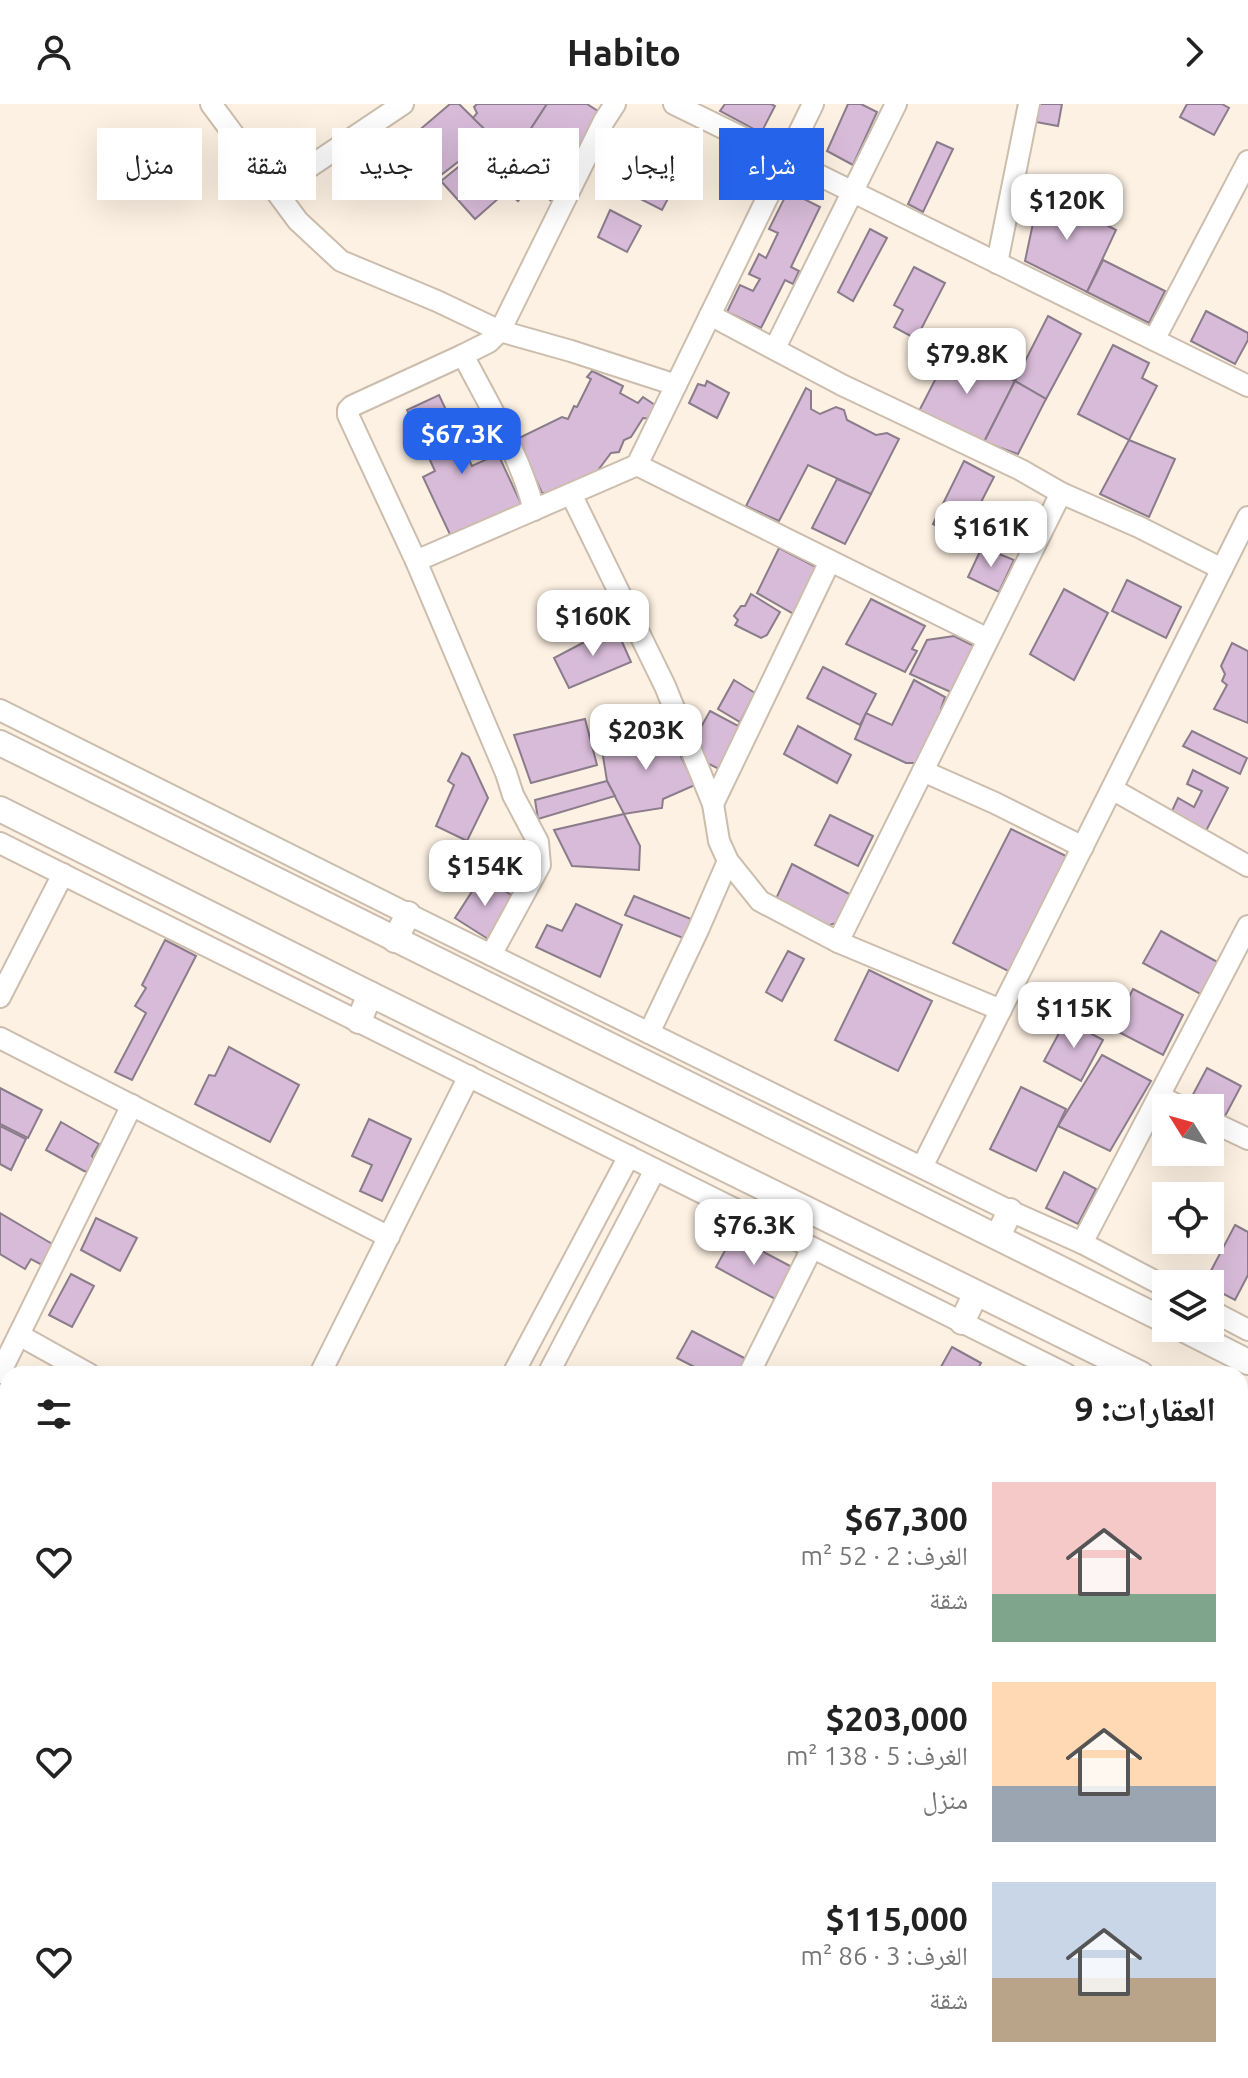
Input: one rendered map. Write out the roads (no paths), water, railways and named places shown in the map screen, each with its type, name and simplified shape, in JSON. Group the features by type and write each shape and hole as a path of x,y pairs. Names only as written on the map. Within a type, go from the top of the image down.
{"main road":[{"path":"0,743 1152,1314"},
{"path":"0,809 1125,1366"},
{"path":"395,940 408,914"},
{"path":"359,1021 370,994"},
{"path":"998,1236 1010,1211"},
{"path":"962,1322 976,1293"},
{"path":"1209,1342 1248,1362"}],"street":[{"path":"211,104 229,128"},
{"path":"316,162 403,104"},
{"path":"491,955 540,865 538,842 513,795 416,561 348,410 489,342 500,331 615,104"},
{"path":"674,104 723,128"},
{"path":"801,128 813,104"},
{"path":"775,348 896,104"},
{"path":"997,263 1029,104"},
{"path":"1154,340 1248,161"},
{"path":"824,178 1248,386"},
{"path":"282,200 298,221 341,261 500,331 676,385"},
{"path":"416,561 637,465 766,200"},
{"path":"710,315 842,385 1222,569"},
{"path":"463,355 506,436 534,510"},
{"path":"637,465 988,639"},
{"path":"838,942 1061,493"},
{"path":"571,494 665,686 713,804 719,841 728,861 760,901 838,942 1001,1010"},
{"path":"922,1167 1222,569 1242,547 1248,517"},
{"path":"713,804 830,561"},
{"path":"0,710 1152,1280"},
{"path":"923,771 1083,847"},
{"path":"1112,789 1248,866"},
{"path":"0,843 1050,1366"},
{"path":"649,1033 728,861"},
{"path":"0,997 63,874"},
{"path":"1160,1094 1248,926"},
{"path":"0,1038 389,1237"},
{"path":"324,1366 469,1076"},
{"path":"4,1366 132,1105"},
{"path":"1082,1243 1152,1109"},
{"path":"1224,1128 1248,1139"},
{"path":"517,1366 629,1156"},
{"path":"552,1366 655,1170"},
{"path":"753,1366 812,1248"},
{"path":"1224,1317 1248,1330"},
{"path":"19,1335 75,1366"}]}
